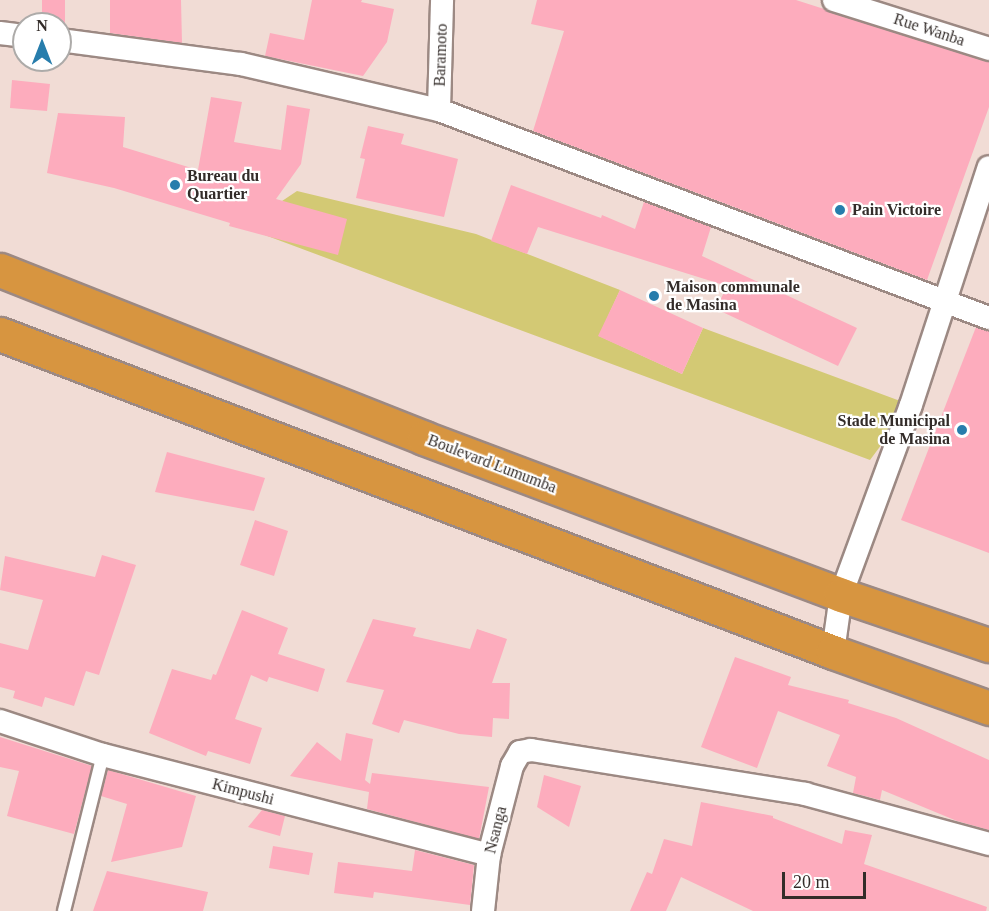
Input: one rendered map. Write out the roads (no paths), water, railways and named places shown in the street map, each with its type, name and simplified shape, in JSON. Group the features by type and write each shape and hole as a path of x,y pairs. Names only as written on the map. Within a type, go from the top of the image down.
{"highway":[{"name":"Boulevard Lumumba","path":"0,270 424,438 841,595 989,645"},
{"path":"0,334 833,652 989,708"}],"street":[{"name":"Baramoto","path":"439,110 442,0"},
{"name":"Rue Wanba","path":"834,0 989,49"},
{"path":"72,42 241,64 439,110 947,300 989,318"},
{"path":"833,652 841,595 947,300 989,167"},
{"name":"Kimpushi","path":"0,721 103,755 489,855"},
{"name":"Nsanga","path":"483,911 489,855 512,766 520,752 531,750 805,795 989,844"}],"lane":[{"path":"64,911 103,755"}],"place":[{"name":"Bureau du Quartier","path":"175,185"},
{"name":"Pain Victoire","path":"840,210"},
{"name":"Maison communale de Masina","path":"654,296"},
{"name":"Stade Municipal de Masina","path":"962,430"}]}
